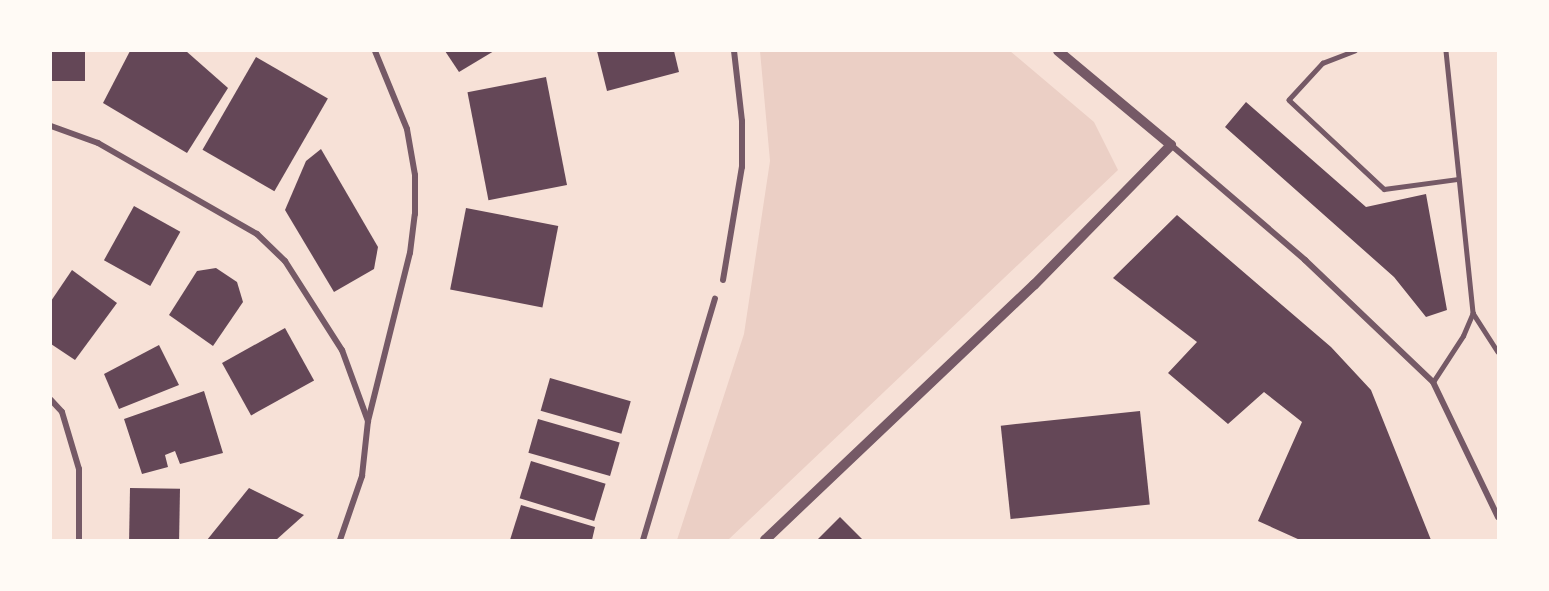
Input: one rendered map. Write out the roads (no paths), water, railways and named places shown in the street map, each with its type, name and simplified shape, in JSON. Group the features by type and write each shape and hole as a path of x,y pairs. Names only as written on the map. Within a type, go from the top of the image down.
{"street":[{"path":"340,540 362,476 368,421 410,253 414,214 414,175 407,129 375,51"},
{"path":"723,280 742,166 742,121 734,51"},
{"path":"1058,51 1172,145 1305,260 1433,382 1498,517"},
{"path":"51,126 98,142 257,234 285,261 342,350 368,421"},
{"path":"765,540 1034,285 1172,145"},
{"path":"643,540 715,298"},
{"path":"51,400 65,420 79,470 80,540"}],"lane":[{"path":"1355,51 1323,63 1289,100 1383,189 1458,178"},
{"path":"1446,51 1473,313 1498,352"},
{"path":"1433,382 1463,336 1473,313"}]}
